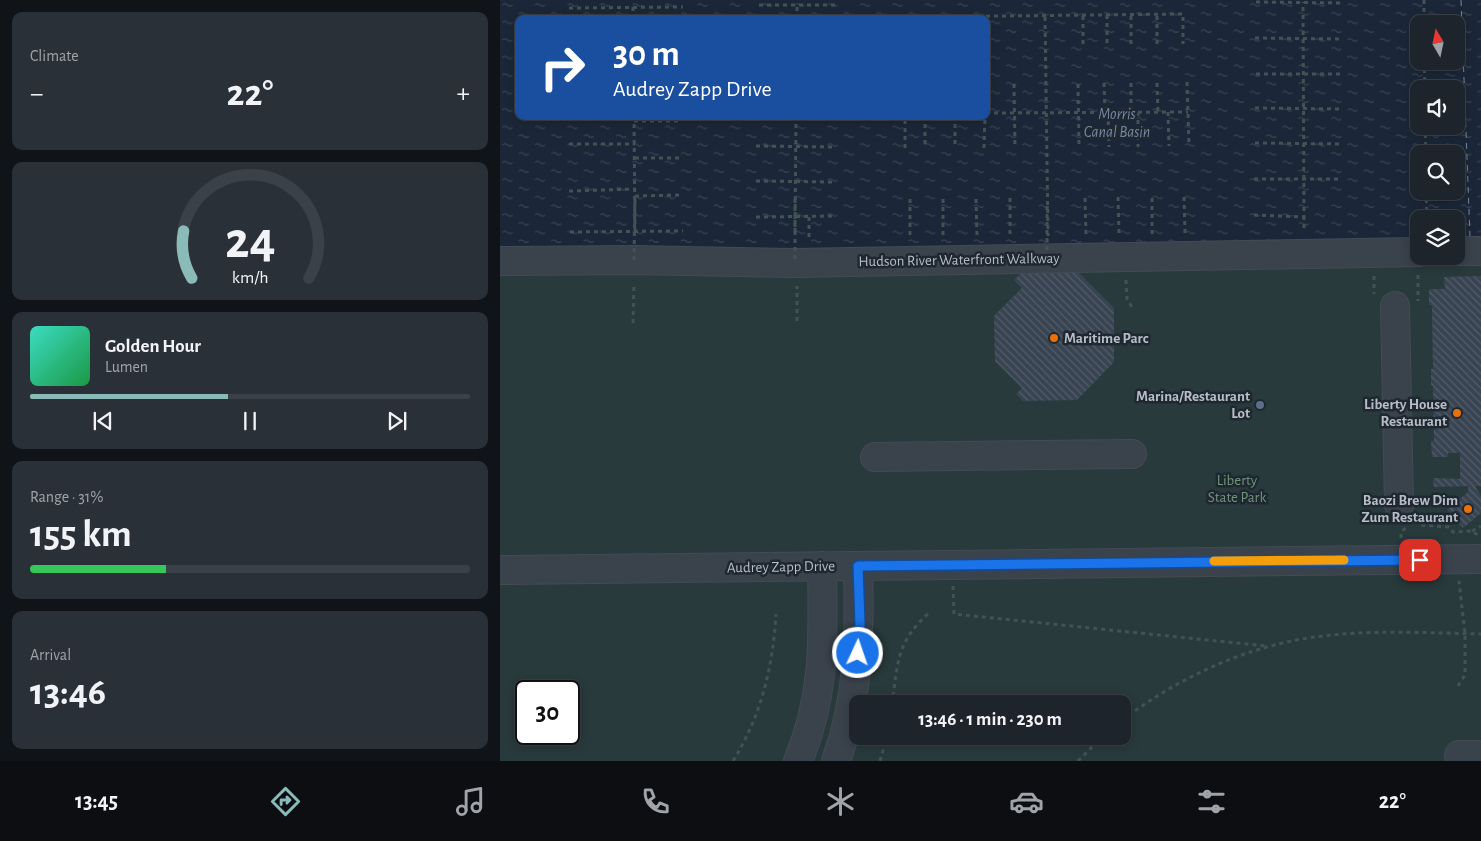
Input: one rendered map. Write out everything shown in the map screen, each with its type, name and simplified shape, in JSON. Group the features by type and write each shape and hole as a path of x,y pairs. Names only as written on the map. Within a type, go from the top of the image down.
{"street":[{"name":"Hudson River Waterfront Walkway","path":"500,261 634,269 801,255 1047,247 1304,254 1410,252"},
{"path":"1465,251 1481,251"},
{"path":"1385,302 1407,513"},
{"path":"875,457 1132,454"},
{"name":"Audrey Zapp Drive","path":"500,570 1469,559"},
{"path":"798,761 810,731 820,683 823,646 822,566"},
{"path":"836,761 849,718 856,675 860,624 858,566"}],"path":[{"path":"1424,0 1424,15"},
{"path":"1256,2 1343,2"},
{"path":"1254,215 1304,217 1303,2"},
{"path":"759,5 836,6"},
{"path":"797,5 797,15"},
{"path":"568,8 682,7"},
{"path":"633,8 633,15"},
{"path":"1157,14 1157,44"},
{"path":"990,17 1183,14 1183,44"},
{"path":"1107,15 1108,44"},
{"path":"1131,44 1132,15"},
{"path":"1045,16 1047,247"},
{"path":"1083,16 1083,45"},
{"path":"1255,38 1341,39"},
{"path":"1256,74 1341,74"},
{"path":"1187,82 1189,146"},
{"path":"1104,83 1109,147"},
{"path":"1131,83 1131,112"},
{"path":"1157,83 1158,112"},
{"path":"1014,84 1014,148"},
{"path":"1078,84 1079,148"},
{"path":"1255,108 1342,109"},
{"path":"1138,112 1138,147"},
{"path":"1168,112 1169,146"},
{"path":"990,114 1188,112"},
{"path":"795,232 796,120"},
{"path":"905,120 905,148"},
{"path":"925,120 925,148"},
{"path":"955,120 955,148"},
{"path":"984,148 986,120"},
{"path":"635,232 634,121 681,121"},
{"path":"1255,143 1342,144"},
{"path":"569,144 635,144"},
{"path":"756,146 834,147"},
{"path":"635,158 682,158"},
{"path":"1254,179 1342,179"},
{"path":"756,181 833,182"},
{"path":"570,191 635,189"},
{"path":"1304,190 1304,254"},
{"path":"635,196 683,195"},
{"path":"633,324 635,196"},
{"path":"1184,196 1185,235"},
{"path":"1118,197 1119,235"},
{"path":"1152,197 1152,235"},
{"path":"976,198 977,237"},
{"path":"1010,198 1010,237"},
{"path":"1085,198 1086,236"},
{"path":"795,199 801,255"},
{"path":"910,199 910,237"},
{"path":"943,199 943,237"},
{"path":"1047,204 1047,247"},
{"path":"756,217 833,216"},
{"path":"797,321 801,255 809,217"},
{"path":"570,232 683,231"},
{"path":"1373,253 1385,302"},
{"path":"1127,299 1133,309"},
{"path":"1401,560 1401,532 1407,513 1421,525 1449,527 1453,532 1472,531 1481,526"},
{"path":"1472,531 1481,538"},
{"path":"1458,686 1465,675 1469,559"},
{"path":"893,695 896,665 900,653 910,632 929,613"},
{"path":"733,761 754,722 768,680 776,614"},
{"path":"954,614 1269,647"},
{"path":"1131,714 1188,678 1214,666 1269,647 1331,635 1366,633 1481,634"},
{"path":"880,761 884,745"},
{"path":"1078,761 1094,745"}],"green space":[{"name":"Liberty State Park","path":"1481,242 1481,761 500,761 500,254 1410,256 1410,265 1465,265 1465,251"}],"water":[{"name":"Morris Canal Basin","path":"500,0 1481,0 1481,242 1465,242 1465,210 1410,210 1410,242 500,254"}],"building":[{"name":"Maritime Parc","path":"1077,271 1114,308 1114,362 1077,400 1023,401 1016,394 1022,388 995,361 994,316 1022,288 1014,280 1022,272"},
{"name":"Liberty House Restaurant","path":"1481,276 1481,486 1475,486 1481,496 1481,513 1463,528 1447,510 1468,492 1468,486 1434,487 1433,478 1460,479 1460,453 1448,453 1448,457 1432,457 1431,441 1434,441 1433,386 1431,385 1431,369 1433,369 1432,305 1429,305 1429,289 1445,289 1444,277"}],"ferry route":[{"path":"1461,0 1470,237"}],"slow traffic":[{"path":"1214,561 1344,560"}],"place":[{"name":"Maritime Parc","path":"1054,338"},
{"name":"Marina/Restaurant Lot","path":"1260,405"},
{"name":"Liberty House Restaurant","path":"1457,413"},
{"name":"Baozi Brew Dim Zum Restaurant","path":"1468,509"}],"route":[{"path":"858,653 860,624 858,566 1082,562 1420,560"}]}
